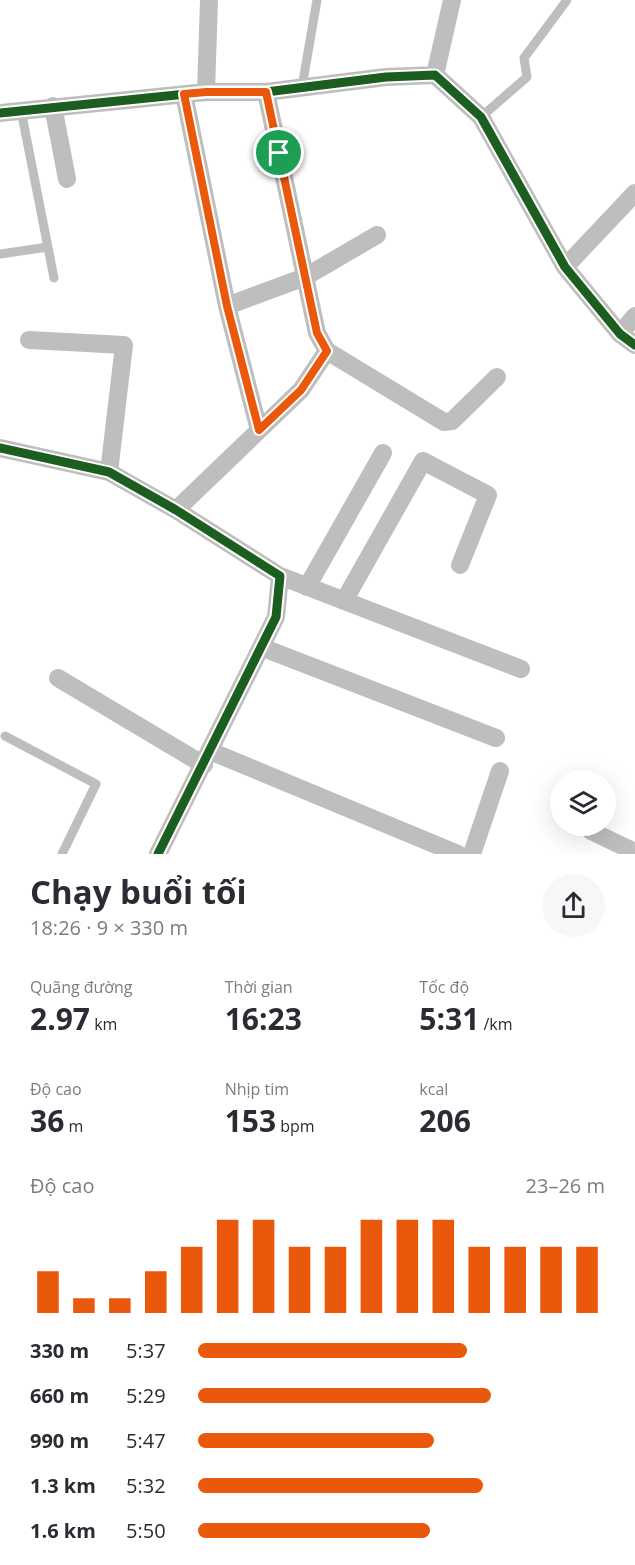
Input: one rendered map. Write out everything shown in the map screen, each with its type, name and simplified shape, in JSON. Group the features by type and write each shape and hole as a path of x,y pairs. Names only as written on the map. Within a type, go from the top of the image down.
{"street":[{"path":"206,92 208,0"},
{"path":"435,75 452,0"},
{"path":"0,113 206,92 266,92 386,77 435,75 481,117 565,267 620,334 635,345"},
{"path":"266,92 317,333 327,351 444,422 452,421 497,377"},
{"path":"184,94 227,306 259,430"},
{"path":"53,106 67,180"},
{"path":"565,267 635,193"},
{"path":"227,306 305,277 377,235"},
{"path":"620,334 635,316"},
{"path":"29,340 124,345 109,472"},
{"path":"176,510 301,390 327,351"},
{"path":"0,448 109,472 176,510 280,576 521,669"},
{"path":"308,587 383,453"},
{"path":"344,601 426,456 488,495 460,565"},
{"path":"158,854 276,616 280,576"},
{"path":"261,647 496,738"},
{"path":"58,678 207,758 458,854"},
{"path":"472,854 500,771"},
{"path":"601,836 635,852"}],"lane":[{"path":"302,87 317,0"},
{"path":"481,117 527,78 524,58 567,0"},
{"path":"21,110 54,278"},
{"path":"0,254 48,247"},
{"path":"0,747 3,735 96,784 62,854"}],"cycle path":[{"path":"0,113 206,92 266,92 386,77 435,75 481,117 565,267 620,334 635,345"},
{"path":"0,448 109,472 176,510 280,576 276,617 158,854"}],"route":[{"path":"266,92 279,153 317,333 327,351 301,390 259,430 227,306 184,94 266,92"}]}
